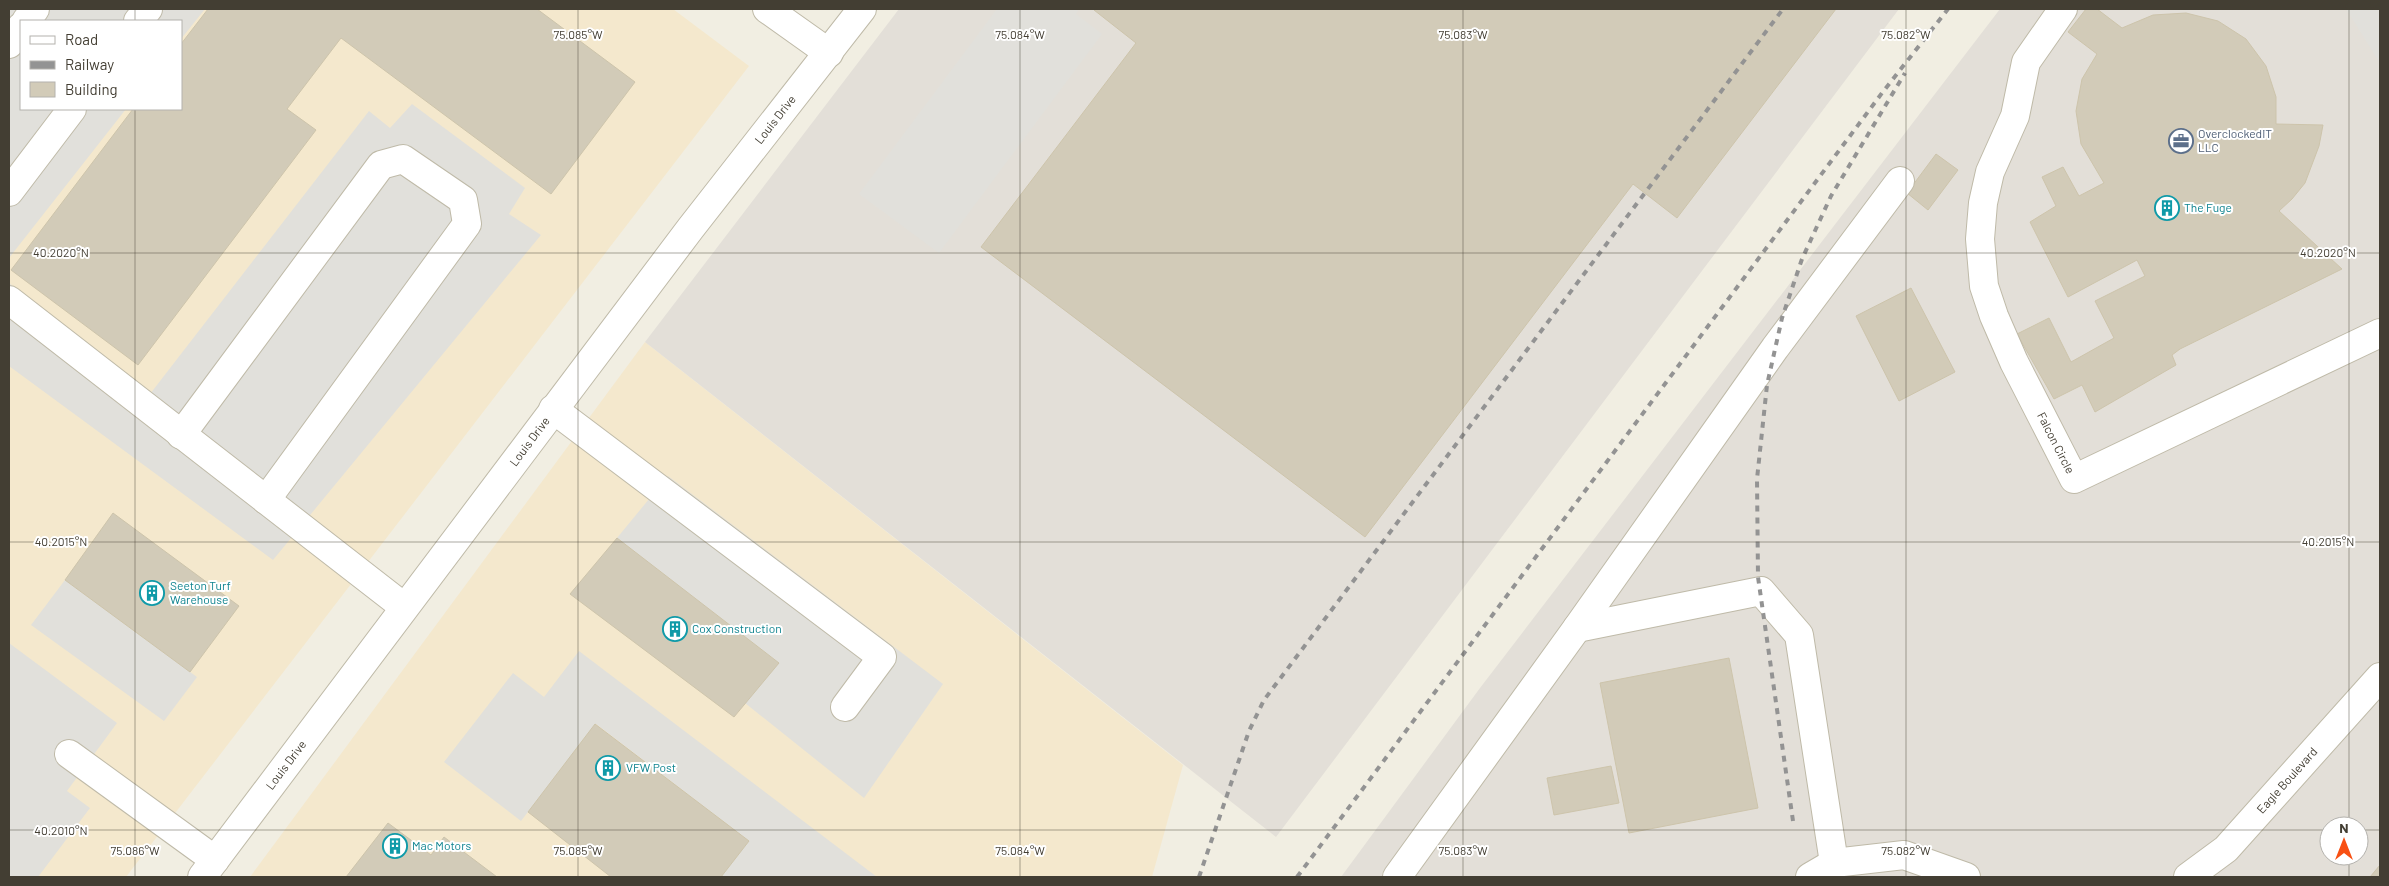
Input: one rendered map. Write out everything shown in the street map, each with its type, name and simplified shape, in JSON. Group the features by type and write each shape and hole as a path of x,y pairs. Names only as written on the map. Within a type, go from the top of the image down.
{"street":[{"path":"27,20 35,9"},
{"path":"139,20 148,9"},
{"path":"767,9 829,53"},
{"name":"Louis Drive","path":"209,869 553,409 690,229 862,9"},
{"name":"Falcon Circle","path":"2063,9 2026,62 2015,116 1990,172 1983,203 1980,239 1984,286 1994,316 2014,362 2074,479 2380,334"},
{"path":"9,44 20,28"},
{"path":"9,192 71,110"},
{"path":"182,435 381,165 403,159 464,200 468,224 266,500"},
{"path":"1398,877 1775,348 1900,181"},
{"path":"9,300 404,608"},
{"path":"553,409 882,656 845,707"},
{"path":"1577,628 1761,591 1799,635 1834,863"},
{"name":"Eagle Boulevard","path":"2188,877 2226,849 2380,677"},
{"path":"68,754 209,869"},
{"path":"1810,877 1834,863 1904,855 1966,877"}],"shaded area":[{"path":"9,9 673,9 749,66 126,877 9,877"},
{"path":"9,9 205,9 182,38 182,20 20,20 20,110 125,110 9,258"},
{"path":"899,9 1899,9 1276,837 645,342"},
{"path":"997,9 1079,9 1076,14 1102,34 939,253 859,194"},
{"path":"2000,9 2380,9 2380,877 1341,877 1480,688"},
{"path":"2346,9 2380,9 2380,63"},
{"path":"412,104 525,188 509,214 541,235 273,560 9,366 9,283 150,394 369,111 390,128"},
{"path":"645,342 1183,765 1152,877 250,877"},
{"path":"668,476 943,684 864,798 745,703 778,663 617,538"},
{"path":"65,580 197,677 164,721 31,625"},
{"path":"9,643 117,723 67,791 90,808 38,877 9,877"},
{"path":"579,651 877,877 721,877 749,841 596,724 521,821 444,762 513,673 544,697"}],"building":[{"path":"208,9 537,9 635,82 551,194 341,38 287,109 316,130 138,365 11,270 132,110 182,110 182,43"},
{"path":"1095,9 1836,9 1677,218 1633,184 1365,537 981,247 1136,43"},
{"name":"The Fuge","path":"2086,9 2097,9 2122,28 2153,15 2186,13 2218,21 2246,39 2266,66 2276,97 2276,124 2323,125 2319,146 2305,183 2279,211 2342,269 2180,349 2172,355 2176,365 2095,412 2082,385 2054,399 2017,334 2049,318 2071,362 2114,338 2095,301 2145,276 2137,260 2068,297 2030,222 2056,206 2042,177 2063,167 2079,196 2104,183 2081,144 2076,111 2082,79 2097,54 2068,32"},
{"path":"1936,154 1958,170 1928,210 1907,193"},
{"path":"1911,288 1955,372 1899,401 1856,316"},
{"name":"Seeton Turf Warehouse","path":"113,513 239,606 190,672 65,580"},
{"name":"Cox Construction","path":"617,538 779,663 734,717 570,594"},
{"path":"1729,658 1758,808 1629,833 1600,683"},
{"name":"VFW Post","path":"595,724 749,841 721,877 611,877 528,812"},
{"path":"1611,766 1619,803 1554,815 1547,778"},
{"name":"Mac Motors","path":"388,823 431,855 444,837 497,877 346,877"},
{"path":"2380,865 2380,877 2370,877"}],"railway":[{"path":"1199,877 1249,731 1264,700 1783,9"},
{"path":"1297,877 1882,93 1948,9"},
{"path":"1793,821 1758,577 1757,479 1767,385 1782,318 1802,259 1831,196 1905,73"}],"place":[{"name":"OverclockedIT LLC","path":"2181,141"},
{"name":"The Fuge","path":"2167,208"},
{"name":"Seeton Turf Warehouse","path":"152,593"},
{"name":"Cox Construction","path":"675,629"},
{"name":"VFW Post","path":"608,768"},
{"name":"Mac Motors","path":"395,846"}]}
